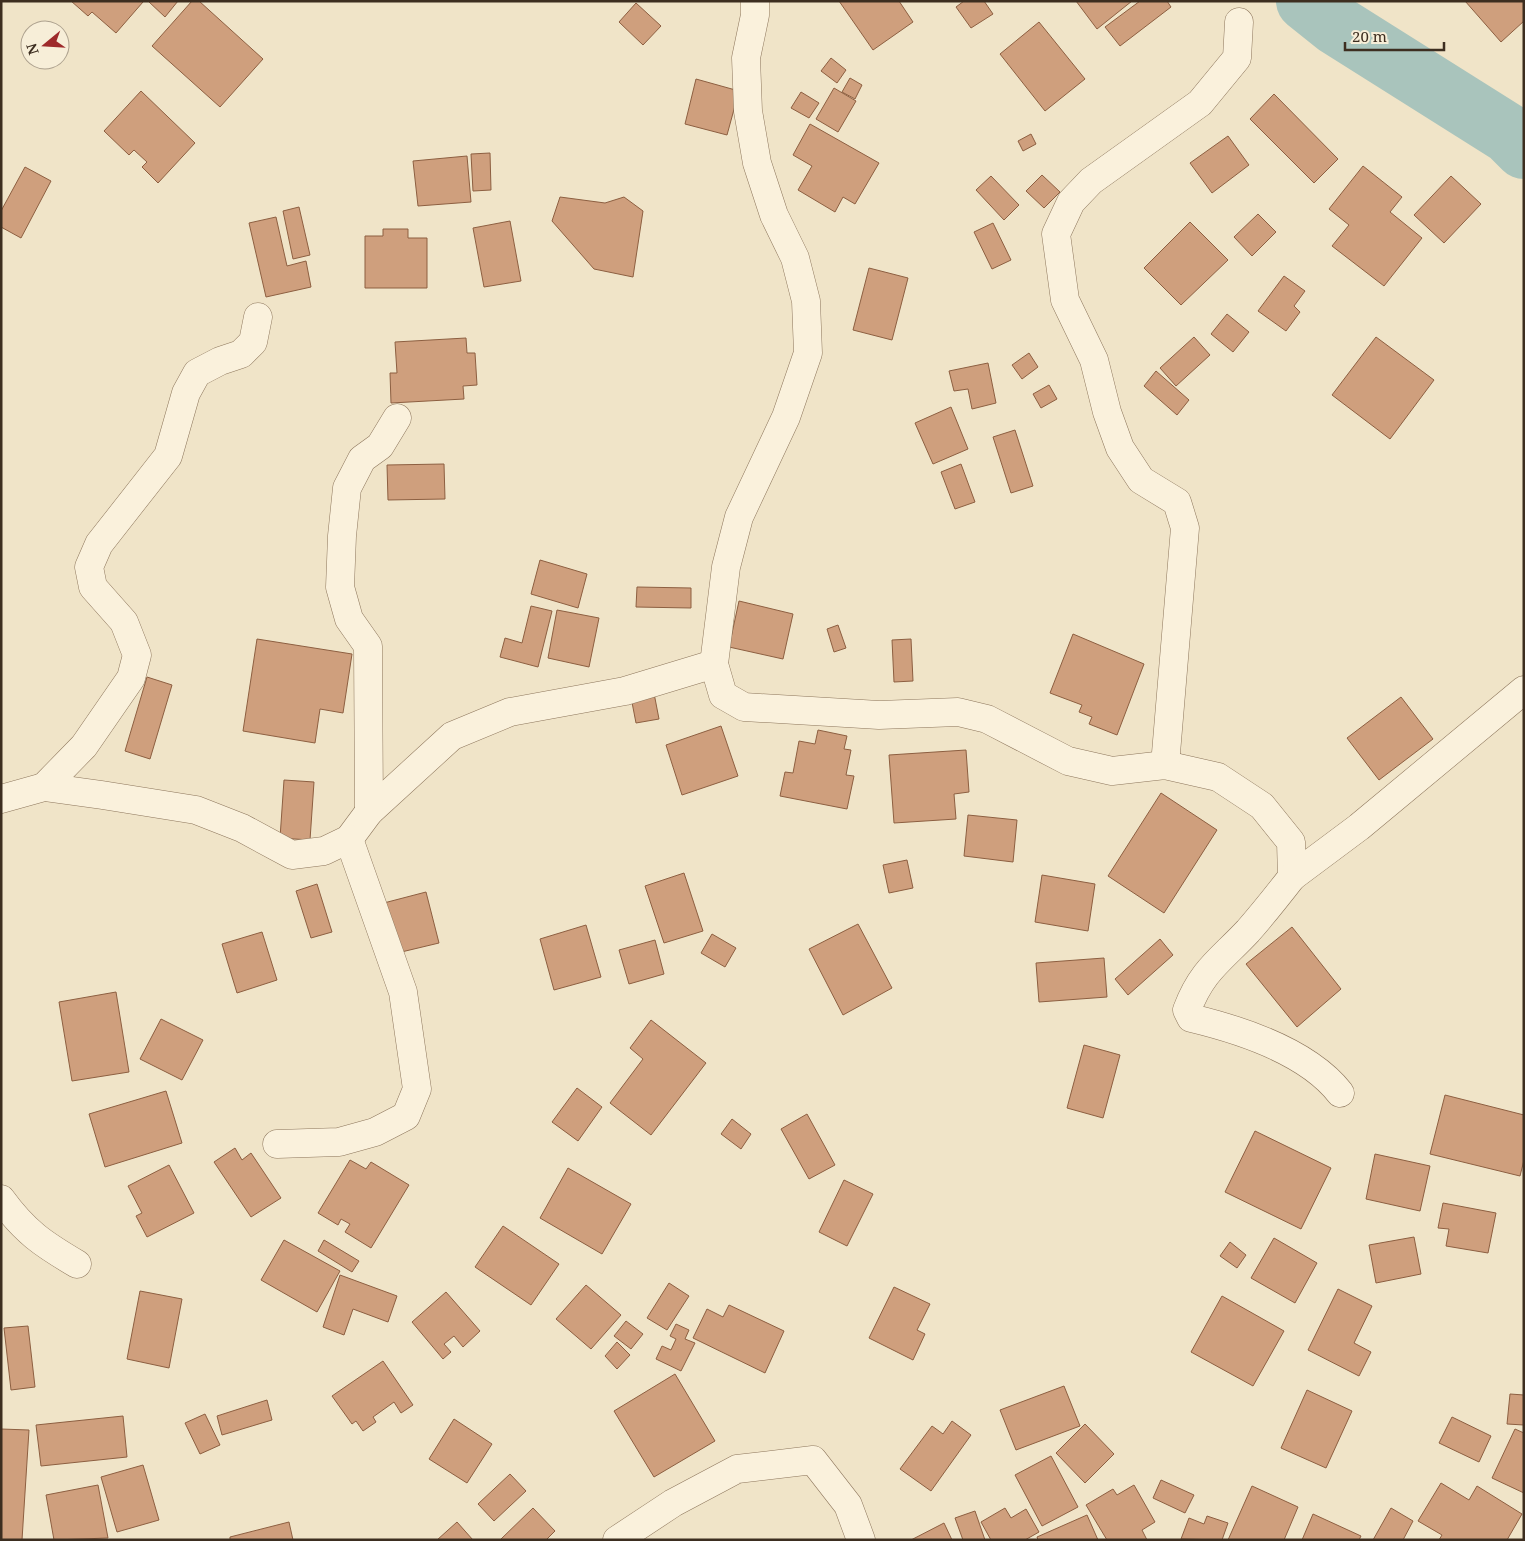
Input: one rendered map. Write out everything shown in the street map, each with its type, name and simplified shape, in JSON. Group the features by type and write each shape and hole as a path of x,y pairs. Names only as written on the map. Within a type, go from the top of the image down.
{"street":[{"path":"755,1 755,16 746,58 748,111 757,163 774,215 795,258 804,292 808,353 786,417 739,517 726,567 714,664 723,695 744,707 879,715 958,712 987,719 1068,761 1112,771 1165,766 1218,777 1262,806 1291,842 1292,877"},
{"path":"1165,766 1185,528 1177,502 1141,480 1120,448 1107,412 1094,360 1065,300 1056,234 1072,202 1091,181 1200,103 1237,58 1239,22"},
{"path":"44,787 84,746 131,678 137,656 124,622 93,587 89,567 99,544 168,456 186,393 197,373 220,361 241,354 253,342 258,317"},
{"path":"369,812 368,646 349,618 340,587 342,536 347,488 362,459 380,446 398,418"},
{"path":"1,799 44,787 196,810 242,828 292,855 324,850 349,839 369,812 452,736 510,712 625,691 714,664"},
{"path":"1340,1093 1330,1080 1286,1051 1192,1018 1187,1010 1193,994 1212,966 1247,932 1292,877 1373,815 1524,690"},
{"path":"277,1144 339,1142 375,1132 406,1116 417,1089 403,992 349,839"},
{"path":"1,1199 11,1213 39,1242 77,1264"},
{"path":"617,1540 673,1503 737,1469 813,1460 848,1505 860,1540"}],"building":[{"path":"71,1 143,2 116,33 92,12 88,16"},
{"path":"148,1 178,1 165,17"},
{"path":"192,1 199,1 263,59 220,107 152,46"},
{"path":"839,1 899,1 913,22 873,50"},
{"path":"964,1 984,1 993,14 971,28 956,7"},
{"path":"1076,1 1132,1 1097,29"},
{"path":"1140,1 1167,1 1171,7 1120,46 1105,27"},
{"path":"1465,1 1524,1 1524,21 1501,42"},
{"path":"636,3 661,26 643,45 619,22"},
{"path":"1039,22 1085,79 1045,111 1000,54"},
{"path":"831,58 846,70 837,83 821,71"},
{"path":"850,78 862,85 855,99 842,92"},
{"path":"696,79 739,91 727,135 685,124"},
{"path":"834,88 856,101 838,132 816,119"},
{"path":"141,91 195,143 158,183 142,167 147,162 134,150 129,155 104,131"},
{"path":"801,92 819,103 809,118 791,108"},
{"path":"1274,94 1338,159 1314,183 1250,119"},
{"path":"810,124 879,163 855,204 843,197 835,212 798,190 812,166 793,155"},
{"path":"1031,134 1036,144 1023,151 1018,141"},
{"path":"1228,136 1249,165 1212,193 1190,163"},
{"path":"490,153 491,190 473,191 471,154"},
{"path":"467,156 471,202 418,206 413,161"},
{"path":"1363,166 1402,197 1390,212 1422,238 1384,286 1332,246 1349,225 1329,209"},
{"path":"25,167 51,181 21,238 1,227 1,211"},
{"path":"1042,175 1060,192 1044,208 1026,191"},
{"path":"991,176 1019,205 1004,220 976,190"},
{"path":"1451,176 1481,204 1444,243 1414,215"},
{"path":"560,197 605,203 624,197 643,211 633,277 594,269 552,221"},
{"path":"299,207 310,255 293,259 283,211"},
{"path":"1258,214 1276,232 1252,256 1234,237"},
{"path":"276,217 287,266 306,261 311,287 266,297 249,223"},
{"path":"510,221 521,281 484,287 473,228"},
{"path":"1190,222 1228,260 1181,305 1144,268"},
{"path":"993,223 1011,260 992,269 974,232"},
{"path":"383,229 408,229 408,238 427,238 427,288 365,288 365,236 383,236"},
{"path":"869,268 908,278 892,340 853,330"},
{"path":"1284,276 1305,291 1294,306 1300,312 1286,331 1258,311"},
{"path":"1227,314 1249,332 1233,352 1211,334"},
{"path":"1194,337 1210,355 1176,386 1160,368"},
{"path":"1376,337 1434,380 1390,439 1332,395"},
{"path":"466,338 467,353 475,353 477,385 463,386 464,399 391,403 390,373 397,373 395,342"},
{"path":"1029,353 1038,367 1022,379 1012,365"},
{"path":"988,363 996,403 972,409 968,389 954,391 949,371"},
{"path":"1156,371 1189,400 1177,415 1144,386"},
{"path":"1049,385 1057,399 1041,408 1033,394"},
{"path":"951,407 968,449 933,464 915,423"},
{"path":"1015,430 1033,486 1011,493 993,437"},
{"path":"444,464 445,499 388,500 387,465"},
{"path":"961,464 975,502 955,509 941,472"},
{"path":"540,560 587,574 578,608 531,594"},
{"path":"637,587 691,588 691,608 636,607"},
{"path":"739,601 793,614 783,659 729,647"},
{"path":"531,606 552,611 538,667 500,657 505,638 522,643"},
{"path":"557,610 599,618 589,667 548,658"},
{"path":"838,625 846,648 834,652 827,629"},
{"path":"1073,634 1144,664 1117,735 1089,724 1092,717 1079,712 1082,705 1050,693"},
{"path":"257,639 352,654 343,713 320,709 315,743 243,731"},
{"path":"911,639 913,681 894,682 892,640"},
{"path":"147,677 172,685 150,759 125,751"},
{"path":"653,688 659,719 636,723 630,692"},
{"path":"1401,697 1433,739 1379,780 1347,738"},
{"path":"721,726 738,776 682,795 666,745"},
{"path":"818,730 847,736 844,749 851,750 846,775 854,776 847,809 780,796 785,772 793,773 799,741 815,744"},
{"path":"966,750 969,792 954,794 956,819 894,823 889,755"},
{"path":"284,780 314,782 310,840 280,838"},
{"path":"1161,793 1217,830 1164,913 1108,876"},
{"path":"968,815 1017,820 1013,862 964,856"},
{"path":"907,860 913,888 889,893 883,865"},
{"path":"684,873 703,931 664,943 645,886"},
{"path":"1042,875 1095,884 1088,931 1035,922"},
{"path":"317,884 332,932 311,938 296,891"},
{"path":"426,892 439,943 393,954 380,904"},
{"path":"858,924 892,988 843,1015 809,949"},
{"path":"586,925 601,977 554,990 540,939"},
{"path":"1292,927 1341,989 1297,1027 1246,964"},
{"path":"262,932 277,980 237,993 222,944"},
{"path":"712,934 736,948 725,967 701,953"},
{"path":"1160,939 1173,955 1128,995 1115,979"},
{"path":"655,940 664,974 629,984 619,950"},
{"path":"1104,958 1107,997 1039,1002 1036,963"},
{"path":"116,992 129,1072 72,1081 59,1002"},
{"path":"161,1019 203,1040 182,1080 140,1059"},
{"path":"651,1020 706,1063 651,1135 610,1103 643,1059 630,1048"},
{"path":"1084,1045 1120,1055 1103,1118 1067,1108"},
{"path":"577,1088 602,1107 578,1141 552,1122"},
{"path":"166,1091 182,1143 105,1167 89,1114"},
{"path":"1445,1095 1524,1115 1524,1160 1520,1176 1430,1154"},
{"path":"807,1114 835,1165 809,1179 781,1129"},
{"path":"732,1119 751,1134 741,1149 721,1134"},
{"path":"1255,1131 1331,1168 1301,1229 1225,1192"},
{"path":"235,1148 242,1160 251,1153 281,1198 251,1217 214,1162"},
{"path":"1375,1154 1430,1166 1420,1211 1366,1199"},
{"path":"350,1160 366,1169 371,1162 409,1185 371,1248 345,1232 350,1224 341,1219 338,1225 318,1213"},
{"path":"169,1165 194,1213 147,1237 136,1216 142,1213 128,1186"},
{"path":"568,1168 631,1204 602,1254 540,1218"},
{"path":"844,1180 873,1194 847,1246 819,1232"},
{"path":"1443,1203 1496,1213 1488,1253 1446,1246 1449,1229 1438,1228"},
{"path":"503,1226 559,1264 531,1305 475,1267"},
{"path":"1414,1237 1421,1274 1376,1283 1369,1245"},
{"path":"1274,1238 1317,1263 1295,1303 1251,1278"},
{"path":"284,1240 340,1271 317,1312 261,1280"},
{"path":"324,1240 359,1261 352,1272 318,1251"},
{"path":"1230,1242 1246,1255 1237,1268 1220,1256"},
{"path":"340,1275 397,1296 388,1322 353,1309 344,1335 323,1327"},
{"path":"669,1283 689,1296 667,1330 647,1318"},
{"path":"586,1285 621,1315 591,1349 556,1319"},
{"path":"894,1287 930,1304 917,1330 925,1334 913,1360 869,1338"},
{"path":"1338,1289 1372,1306 1354,1343 1371,1352 1359,1376 1308,1350"},
{"path":"140,1291 182,1299 169,1368 127,1359"},
{"path":"446,1292 480,1331 463,1347 454,1336 444,1344 451,1352 443,1359 412,1322"},
{"path":"1222,1296 1284,1331 1253,1386 1191,1352"},
{"path":"729,1305 784,1331 765,1373 693,1338 707,1309 723,1317"},
{"path":"626,1321 643,1334 631,1349 614,1336"},
{"path":"676,1324 689,1330 685,1339 695,1343 681,1371 656,1359 662,1346 671,1350 676,1339 670,1336"},
{"path":"28,1326 35,1387 11,1390 4,1328"},
{"path":"617,1342 630,1355 617,1369 605,1356"},
{"path":"383,1361 413,1405 401,1413 394,1402 373,1417 376,1422 363,1431 356,1421 352,1424 332,1396"},
{"path":"675,1374 715,1441 654,1477 614,1411"},
{"path":"1064,1386 1080,1426 1016,1450 1000,1410"},
{"path":"1307,1390 1352,1411 1326,1468 1281,1448"},
{"path":"1510,1394 1524,1395 1524,1425 1507,1424"},
{"path":"267,1400 272,1420 222,1435 217,1416"},
{"path":"205,1414 220,1445 200,1454 185,1423"},
{"path":"123,1416 127,1457 41,1466 36,1425"},
{"path":"1452,1417 1491,1436 1479,1462 1439,1443"},
{"path":"454,1419 492,1444 467,1483 429,1459"},
{"path":"952,1421 971,1435 931,1491 900,1469 932,1426 943,1434"},
{"path":"1085,1424 1114,1454 1085,1483 1056,1453"},
{"path":"1,1429 29,1430 22,1540 1,1540"},
{"path":"1515,1429 1524,1433 1524,1493 1492,1478"},
{"path":"1051,1456 1078,1507 1042,1526 1015,1475"},
{"path":"143,1465 159,1520 117,1532 101,1477"},
{"path":"510,1474 526,1491 494,1521 478,1504"},
{"path":"1161,1480 1194,1495 1185,1513 1153,1498"},
{"path":"1441,1483 1469,1500 1477,1486 1522,1514 1507,1540 1439,1540 1442,1535 1418,1521"},
{"path":"98,1485 108,1538 54,1540 46,1495"},
{"path":"1134,1485 1155,1522 1142,1530 1147,1540 1107,1540 1086,1505 1113,1489 1117,1495"},
{"path":"1252,1486 1298,1507 1284,1540 1228,1540"},
{"path":"533,1508 555,1531 546,1540 500,1540"},
{"path":"1005,1508 1011,1518 1026,1509 1039,1532 1025,1540 991,1540 981,1522"},
{"path":"1391,1508 1413,1521 1403,1540 1373,1540"},
{"path":"975,1511 985,1540 963,1540 955,1518"},
{"path":"1313,1514 1361,1536 1359,1540 1302,1540"},
{"path":"1087,1515 1098,1540 1038,1540 1037,1537"},
{"path":"1207,1516 1228,1523 1222,1540 1181,1539 1189,1518 1204,1524"},
{"path":"289,1522 293,1540 230,1540 230,1537"},
{"path":"457,1522 473,1540 437,1540"},
{"path":"944,1523 952,1540 911,1540"}],"waterway":[{"path":"1306,1 1336,25 1509,134 1524,149"}]}
